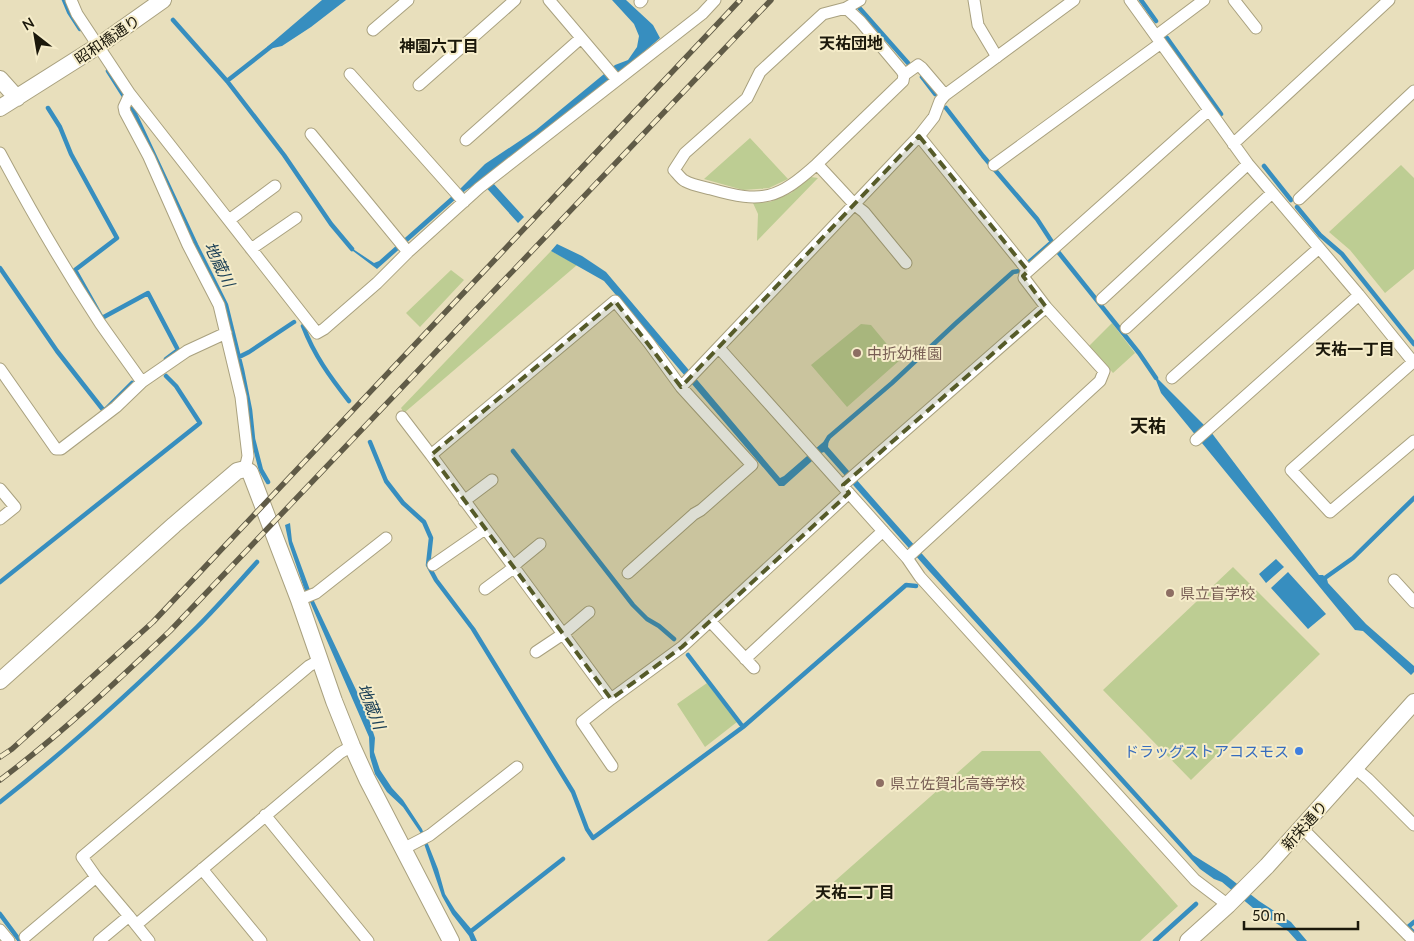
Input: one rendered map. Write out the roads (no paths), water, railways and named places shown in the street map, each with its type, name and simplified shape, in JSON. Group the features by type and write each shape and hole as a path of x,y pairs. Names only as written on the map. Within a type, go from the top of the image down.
{"street":[{"path":"71,0 77,14 130,94 317,333 378,283 408,252 479,188 702,14 715,0"},
{"name":"昭和橋通り","path":"0,108 98,46 163,0"},
{"path":"373,30 408,0"},
{"path":"419,85 516,0"},
{"path":"549,0 618,80"},
{"path":"974,0 978,25 997,57"},
{"path":"683,385 919,136 934,117 940,101 945,95 1074,0"},
{"path":"1130,0 1248,164 1414,362 1292,470 1330,512 1414,441"},
{"path":"994,165 1159,39 1204,0"},
{"path":"1234,0 1256,28"},
{"path":"1233,144 1389,0"},
{"path":"854,4 860,21 904,74 903,81 817,164 796,182 780,192 766,197 743,197 684,181 674,170 685,153 747,98 760,72 823,14 854,4"},
{"path":"466,140 581,38"},
{"path":"904,74 918,65 945,95"},
{"path":"350,74 464,202"},
{"path":"0,79 17,98"},
{"path":"1299,199 1414,91"},
{"path":"130,94 124,107 125,112 149,157 188,245 219,305 242,405 248,456 245,468"},
{"path":"909,556 1100,381 1104,371 1046,307 1024,278 1025,274 1209,110"},
{"path":"311,134 408,252"},
{"path":"919,136 1028,271"},
{"path":"0,154 65,267 101,324 142,382"},
{"path":"817,164 855,205 864,212 906,263"},
{"path":"1102,299 1248,164"},
{"path":"229,220 275,186"},
{"path":"1126,328 1272,193"},
{"path":"251,249 296,218"},
{"path":"1172,378 1319,248"},
{"path":"1196,440 1359,295"},
{"path":"431,455 615,301 683,385 752,465 628,573"},
{"path":"612,766 582,722 682,647 846,487 857,474 1046,307"},
{"path":"0,369 56,449 61,450 116,407 142,382 187,351 226,333"},
{"path":"719,348 846,487 883,531 909,556 920,577 1195,880 1228,905"},
{"path":"402,418 611,699"},
{"path":"245,468 250,472 307,597 320,660 352,746 451,941"},
{"path":"0,681 174,524 237,471 245,468"},
{"path":"464,500 492,480"},
{"path":"0,489 15,507 0,519"},
{"path":"433,565 485,529"},
{"path":"745,659 883,531"},
{"path":"307,597 386,538"},
{"path":"485,589 540,544"},
{"path":"1394,580 1414,602"},
{"path":"536,652 563,634 590,612"},
{"path":"710,621 754,668"},
{"path":"149,941 96,877 82,857 309,666 320,660"},
{"name":"新栄通り","path":"1196,939 1302,828 1414,702"},
{"path":"99,941 132,921 202,869 340,753 352,746"},
{"path":"403,848 425,837 517,767"},
{"path":"1355,768 1414,825"},
{"path":"266,815 368,941"},
{"path":"1302,828 1414,941"},
{"path":"202,869 261,941"},
{"path":"25,937 96,877"},
{"path":"0,930 8,941"}],"water":[{"path":"322,0 346,0 282,46 269,49 267,47"},
{"path":"612,0 626,0 653,25 660,38 493,183 524,217 518,223 482,183 478,183 466,190 377,269 349,248 374,263 379,261 461,188 485,164 536,130 615,65 628,60 637,47 639,36 634,24"},
{"path":"557,244 582,256 606,272 780,478 829,437 828,447 1193,855 1227,876 1259,901 1291,922 1307,941 1297,941 1288,931 1253,908 1222,882 1200,869 930,572 824,452 784,486 779,486 604,281 551,251"},
{"path":"1154,375 1211,432 1319,575 1323,575 1327,579 1328,583 1366,624 1414,666 1414,672 1411,675 1363,631 1355,630 1161,393"},
{"path":"290,523 292,541 314,601 367,713 375,738 374,752 380,770 422,829 438,869 445,894 455,910 472,930 477,941 471,941 442,896 420,832 403,807 387,792 375,774 370,757 369,737 304,588 289,544 285,525"},
{"path":"1276,559 1284,567 1266,583 1259,574"},
{"path":"1288,572 1326,614 1308,629 1271,588"}],"waterway":[{"name":"地蔵川","path":"64,0 80,29"},
{"path":"1141,0 1156,21"},
{"path":"855,3 908,63"},
{"path":"173,20 227,81 284,155 331,224 352,249"},
{"path":"1167,38 1221,114"},
{"path":"227,81 273,45"},
{"name":"地蔵川","path":"108,71 134,112 226,305 242,370 250,410 253,439 261,470 268,482"},
{"path":"922,77 935,94"},
{"path":"48,108 60,127 71,154 117,238 75,270 102,318 148,293 178,350 166,359"},
{"path":"946,108 983,156 1037,219 1052,242 1028,263"},
{"path":"1264,166 1291,200"},
{"path":"1297,207 1320,235 1342,254 1414,344"},
{"path":"1059,253 1139,353 1156,378"},
{"path":"0,268 57,351 104,411 132,383"},
{"path":"826,442 829,437 892,383 1013,272 1019,271"},
{"path":"239,357 294,322"},
{"path":"303,326 312,347 323,365 349,401"},
{"path":"0,582 200,423 176,386 166,376"},
{"path":"370,442 386,481 403,503 424,522 431,538 428,565 436,580 473,629 573,792 587,829 593,838 743,727 906,585 916,586"},
{"path":"513,451 633,605 647,619 659,626 674,639"},
{"path":"1322,580 1353,558 1414,498"},
{"path":"0,802 76,739 150,672 205,619 257,562"},
{"path":"688,655 743,727"},
{"path":"470,932 563,859"},
{"path":"1155,941 1196,904"},
{"path":"0,914 20,941"},
{"path":"1414,922 1408,927 1414,933"}],"railway":[{"path":"0,757 12,749 153,622 740,0"},
{"path":"0,780 66,727 170,631 771,0"}],"place":[{"name":"中折幼稚園","path":"857,353"},
{"name":"県立盲学校","path":"1170,593"},
{"name":"ドラッグストアコスモス","path":"1299,751"},
{"name":"県立佐賀北高等学校","path":"880,783"}],"district":[{"name":"天祐団地","path":"851,42"},
{"name":"神園六丁目","path":"439,45"},
{"name":"天祐一丁目","path":"1355,348"},
{"name":"天祐","path":"1148,425"},
{"name":"天祐二丁目","path":"855,891"}]}
